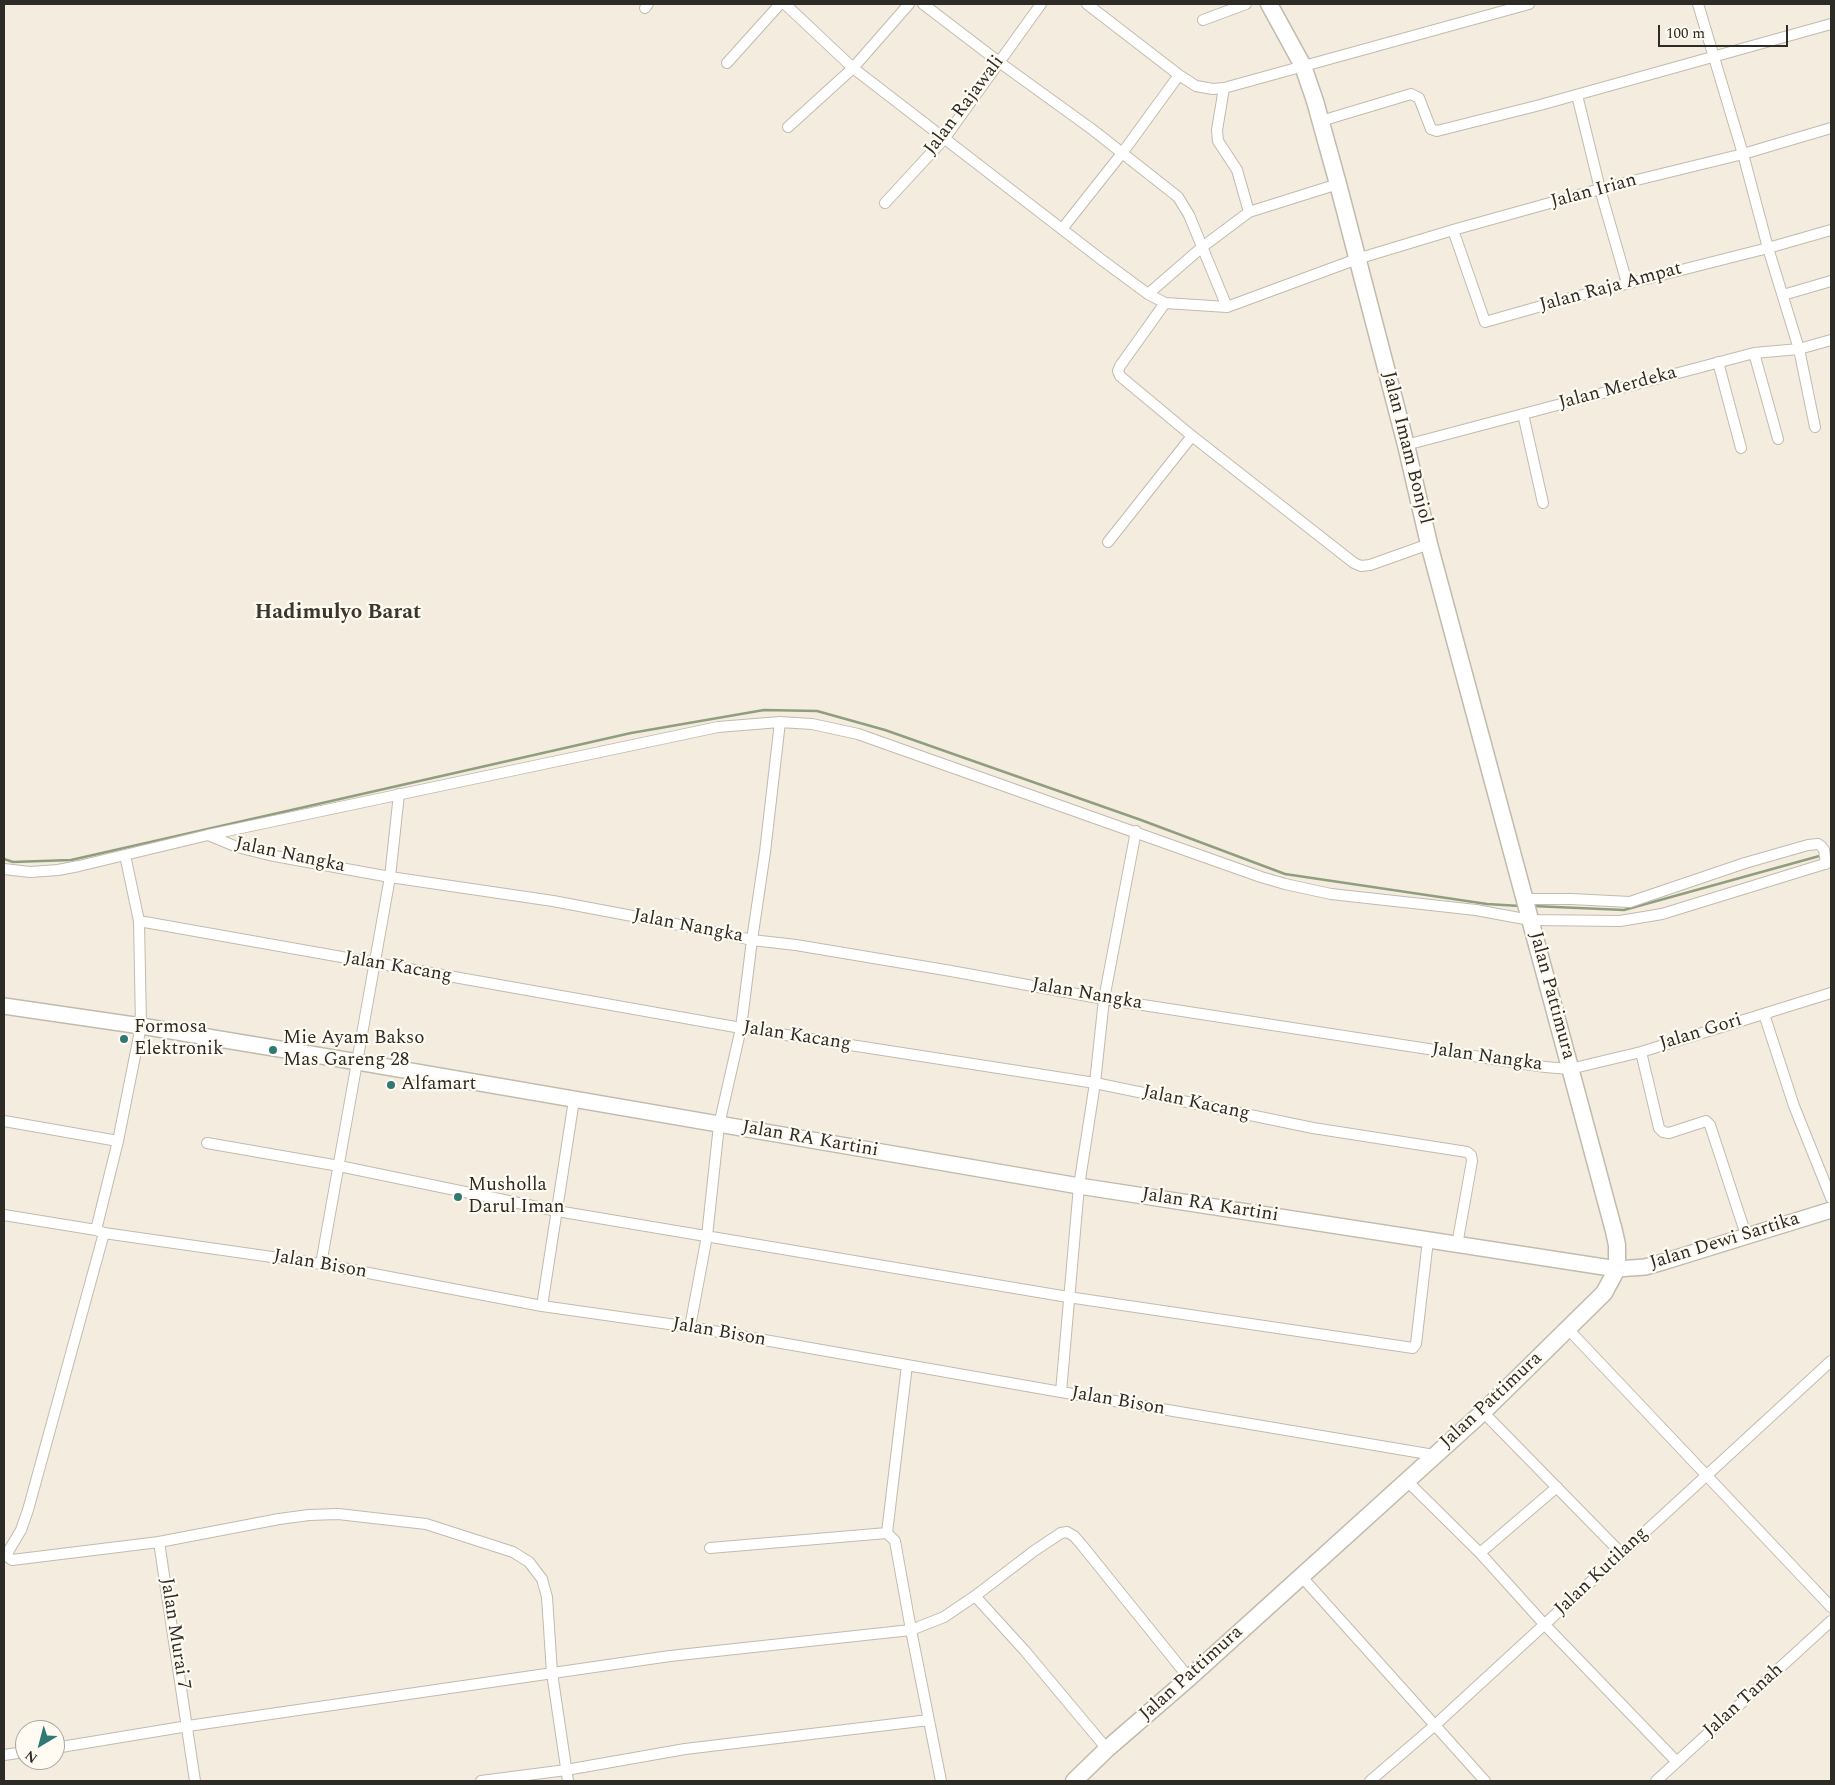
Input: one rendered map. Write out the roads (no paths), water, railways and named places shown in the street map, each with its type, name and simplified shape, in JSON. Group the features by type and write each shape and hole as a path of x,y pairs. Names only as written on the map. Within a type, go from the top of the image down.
{"main road":[{"name":"Jalan Imam Bonjol","path":"1269,4 1303,66 1338,184 1406,445 1429,544 1525,900"},
{"name":"Jalan Pattimura","path":"1074,1781 1107,1748 1189,1678 1483,1412 1604,1292 1617,1269 1615,1238 1525,900"},
{"name":"Jalan RA Kartini","path":"4,1006 141,1026 358,1062 1079,1186 1617,1269"},
{"name":"Jalan Dewi Sartika","path":"1617,1269 1645,1267 1831,1210"}],"street":[{"path":"727,63 780,4"},
{"path":"785,4 853,68 1148,294 1166,303 1227,307 1201,248 1189,215 1178,197 1123,152 923,4"},
{"path":"788,127 853,68 909,4"},
{"name":"Jalan Rajawali","path":"884,203 944,138 1041,4"},
{"path":"1087,4 1179,75 1196,86 1204,88 1224,88 1529,4"},
{"path":"1203,20 1246,4"},
{"path":"1698,4 1799,349 1815,427"},
{"path":"1320,122 1411,94 1419,98 1430,128 1437,131 1831,24"},
{"path":"1062,229 1123,152 1179,75"},
{"path":"1224,88 1217,130 1218,141 1240,177 1249,212"},
{"path":"1577,94 1600,190 1627,283"},
{"name":"Jalan Irian","path":"1227,307 1357,259 1453,230 1743,154 1831,128"},
{"path":"1148,294 1201,248 1249,212 1338,184"},
{"name":"Jalan Raja Ampat","path":"1453,230 1485,322 1831,230"},
{"path":"1783,295 1831,281"},
{"path":"1166,303 1120,366 1118,371 1120,376 1192,436 1346,558 1358,565 1370,565 1429,544"},
{"name":"Jalan Merdeka","path":"1406,445 1754,353 1799,349 1831,340"},
{"path":"1754,353 1778,439"},
{"path":"1718,362 1742,448"},
{"path":"1523,414 1543,503"},
{"path":"1108,542 1192,436"},
{"path":"690,1327 707,1236 719,1124 741,1028 765,852 780,722"},
{"name":"Jalan Nangka","path":"208,835 718,727 780,722 812,724 858,734 1286,884 1330,894 1476,910 1530,919 1607,921 1641,918 1697,904 1827,859"},
{"path":"321,1264 390,877 399,794"},
{"path":"1061,1392 1079,1186 1095,1083 1104,999 1136,831"},
{"path":"4,869 30,872 58,870 208,835"},
{"name":"Jalan Nangka","path":"208,835 237,847 269,855 390,877 553,901 752,940 796,945 1104,999 1520,1064 1570,1068"},
{"path":"1525,900 1571,899 1630,902 1745,863 1808,845 1820,845 1827,859"},
{"path":"125,855 139,921 141,1026 100,1232 28,1510 21,1530 8,1552 8,1557 12,1560 160,1542 278,1519 338,1514 426,1524 513,1552 529,1562 542,1579 547,1597 552,1673 568,1781"},
{"name":"Jalan Kacang","path":"139,921 741,1028 1095,1083 1313,1128 1467,1152 1471,1155 1472,1161 1457,1245"},
{"name":"Jalan Gori","path":"1570,1068 1641,1052 1831,993"},
{"path":"1764,1014 1794,1106 1831,1198"},
{"path":"1641,1052 1656,1122 1659,1128 1663,1132 1668,1133 1706,1121 1710,1125 1746,1235"},
{"path":"542,1306 574,1100"},
{"path":"4,1121 118,1141"},
{"path":"207,1143 339,1166 557,1210 707,1236 1068,1297 1413,1348 1416,1344 1428,1240"},
{"name":"Jalan Bison","path":"4,1215 100,1232 321,1264 542,1306 690,1327 1434,1455"},
{"path":"1568,1329 1831,1607"},
{"name":"Jalan Kutilang","path":"1374,1780 1831,1361"},
{"path":"887,1533 907,1365"},
{"path":"1483,1412 1622,1554"},
{"path":"1406,1480 1480,1553 1545,1625 1676,1762"},
{"path":"1480,1553 1557,1487"},
{"path":"65,1746 188,1726 670,1656 911,1630 944,1617 1034,1551 1061,1533 1067,1532 1074,1536 1081,1544 1189,1678"},
{"path":"710,1548 887,1533 895,1541 941,1781"},
{"name":"Jalan Murai 7","path":"160,1542 195,1781"},
{"path":"1301,1576 1485,1781"},
{"path":"975,1596 1026,1651 1107,1748"},
{"name":"Jalan Tanah","path":"1656,1781 1831,1621"},
{"path":"481,1781 566,1770 685,1749 929,1720"}],"waterway":[{"path":"4,859 13,862 71,860 631,733 764,710 817,711 885,730 1141,820 1285,874 1487,904 1520,906"},
{"path":"1533,906 1624,910 1823,855"}],"place":[{"name":"Formosa Elektronik","path":"124,1039"},
{"name":"Mie Ayam Bakso Mas Gareng 28","path":"273,1050"},
{"name":"Alfamart","path":"391,1085"},
{"name":"Musholla Darul Iman","path":"458,1197"}],"district":[{"name":"Hadimulyo Barat","path":"338,614"}]}
